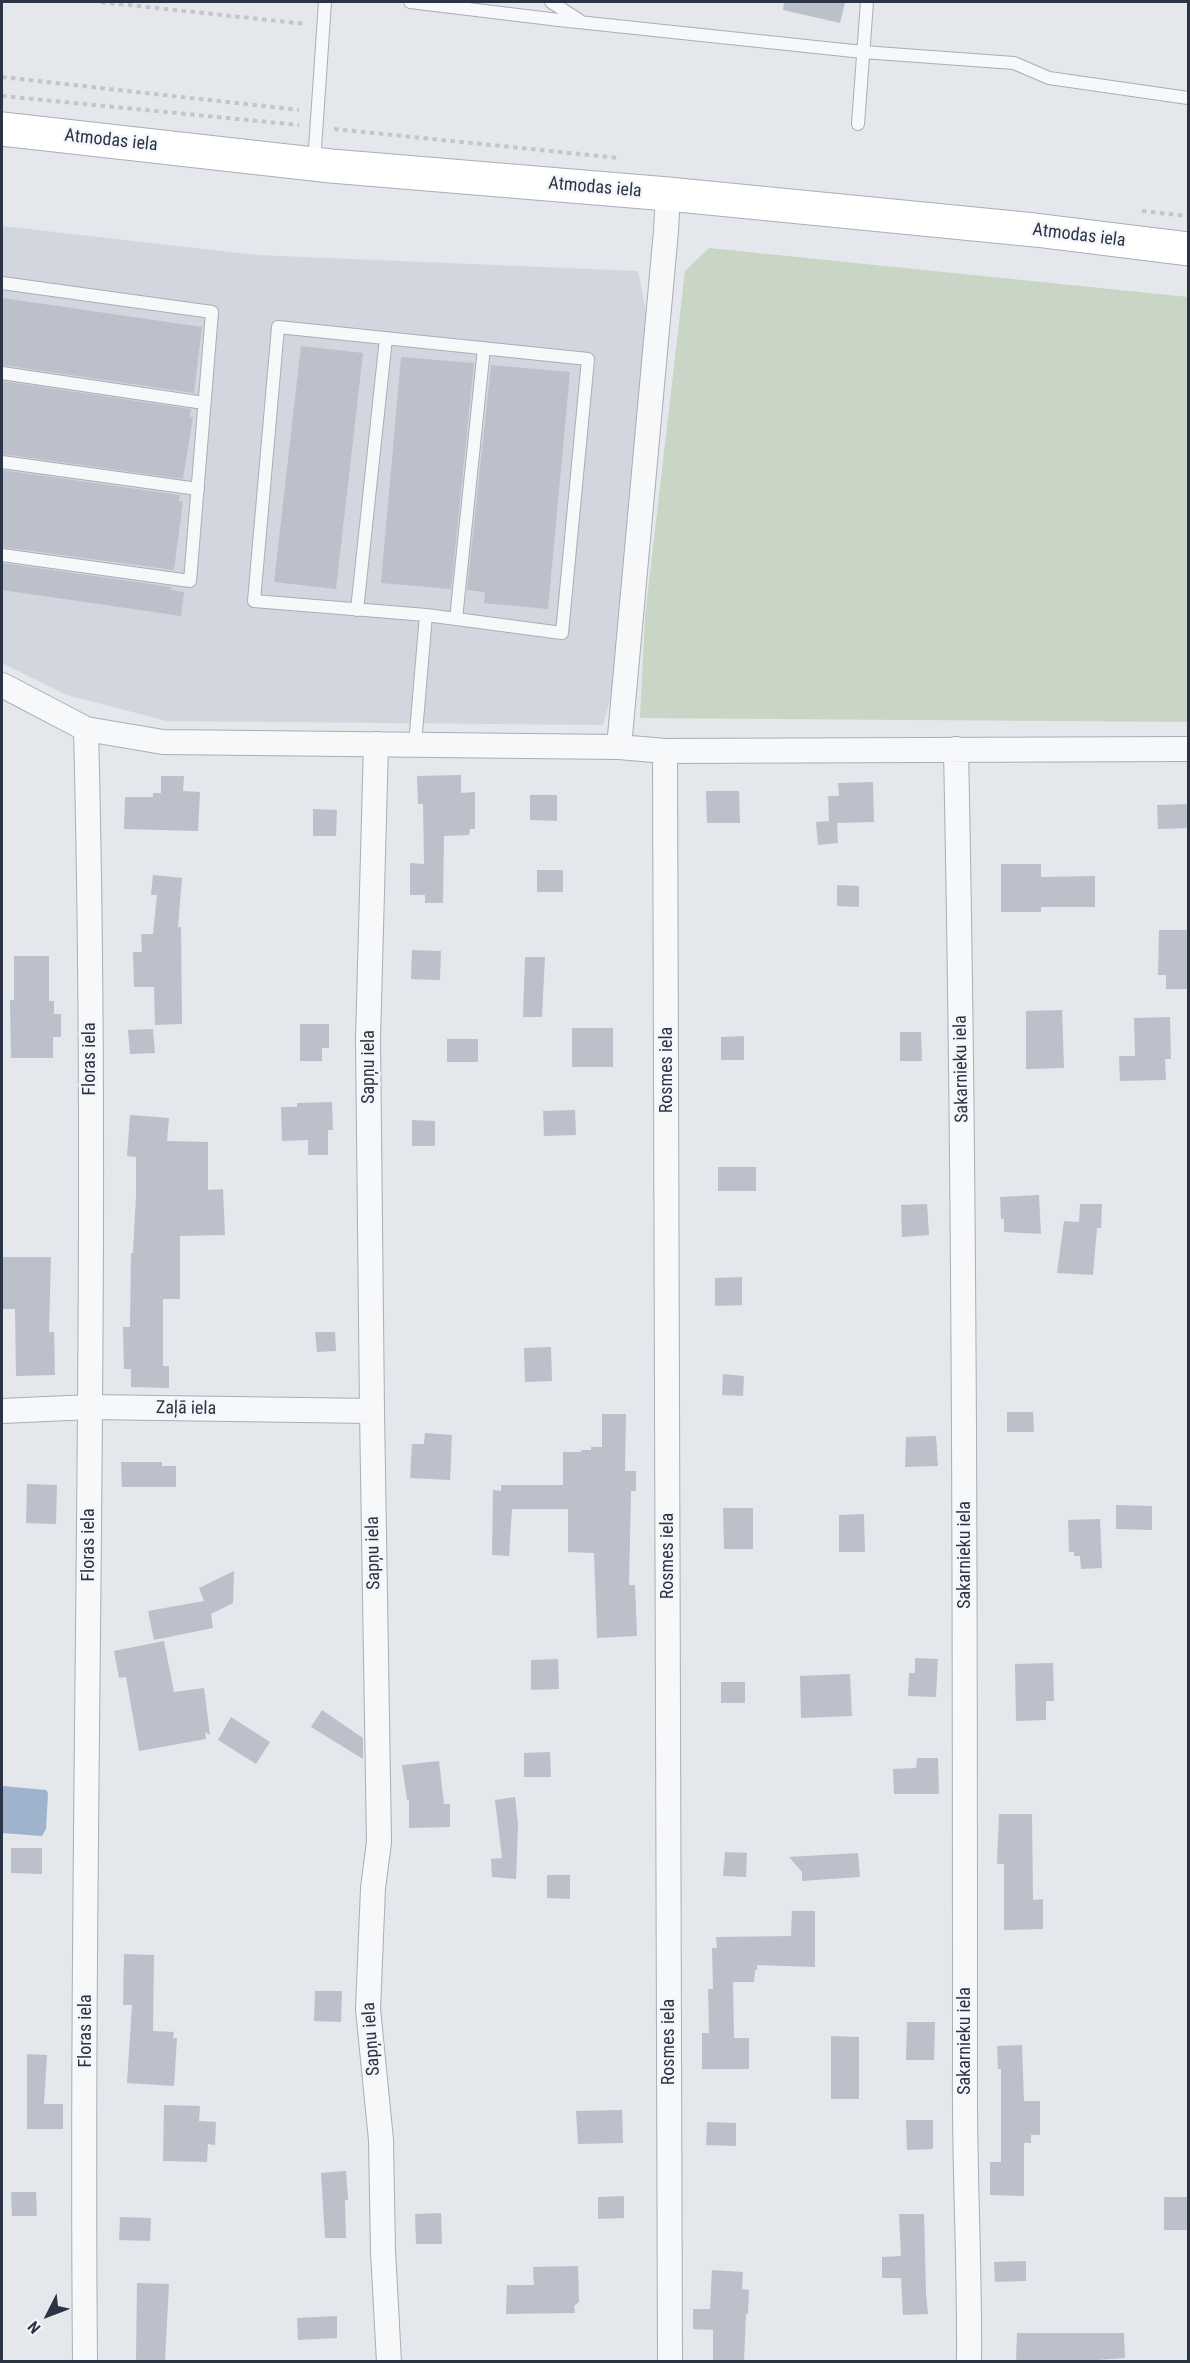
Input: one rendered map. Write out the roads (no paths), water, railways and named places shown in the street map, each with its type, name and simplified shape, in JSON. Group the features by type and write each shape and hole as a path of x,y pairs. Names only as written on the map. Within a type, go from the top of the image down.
{"main road":[{"name":"Atmodas iela","path":"2,129 314,164 668,194 1035,230 1188,249"}],"street":[{"path":"618,747 668,194"},
{"path":"2,686 86,729 164,742 618,747 665,751 1188,749"},
{"name":"Floras iela","path":"85,2361 90,1407 89,857 86,729"},
{"name":"Sapņu iela","path":"376,744 368,1039 379,1842 373,1888 368,2009 381,2140 383,2251 389,2361"},
{"name":"Sakarnieku iela","path":"956,749 966,1517 964,2149 969,2361"},
{"name":"Rosmes iela","path":"665,751 670,2361"},
{"name":"Zaļā iela","path":"2,1411 90,1407 372,1411"}],"lane":[{"path":"314,164 325,2"},
{"path":"410,2 863,52 1014,63 1049,78 1188,98"},
{"path":"551,2 582,22"},
{"path":"858,124 867,2"},
{"path":"2,283 212,312 190,581 2,555"},
{"path":"278,327 484,348 588,359 562,633 426,615 254,601 278,327"},
{"path":"357,610 386,338"},
{"path":"456,619 484,348"},
{"path":"2,373 204,403"},
{"path":"2,462 198,489"},
{"path":"415,744 426,615"}],"water":[{"path":"3,1786 46,1790 48,1793 46,1829 42,1836 2,1833"}]}
